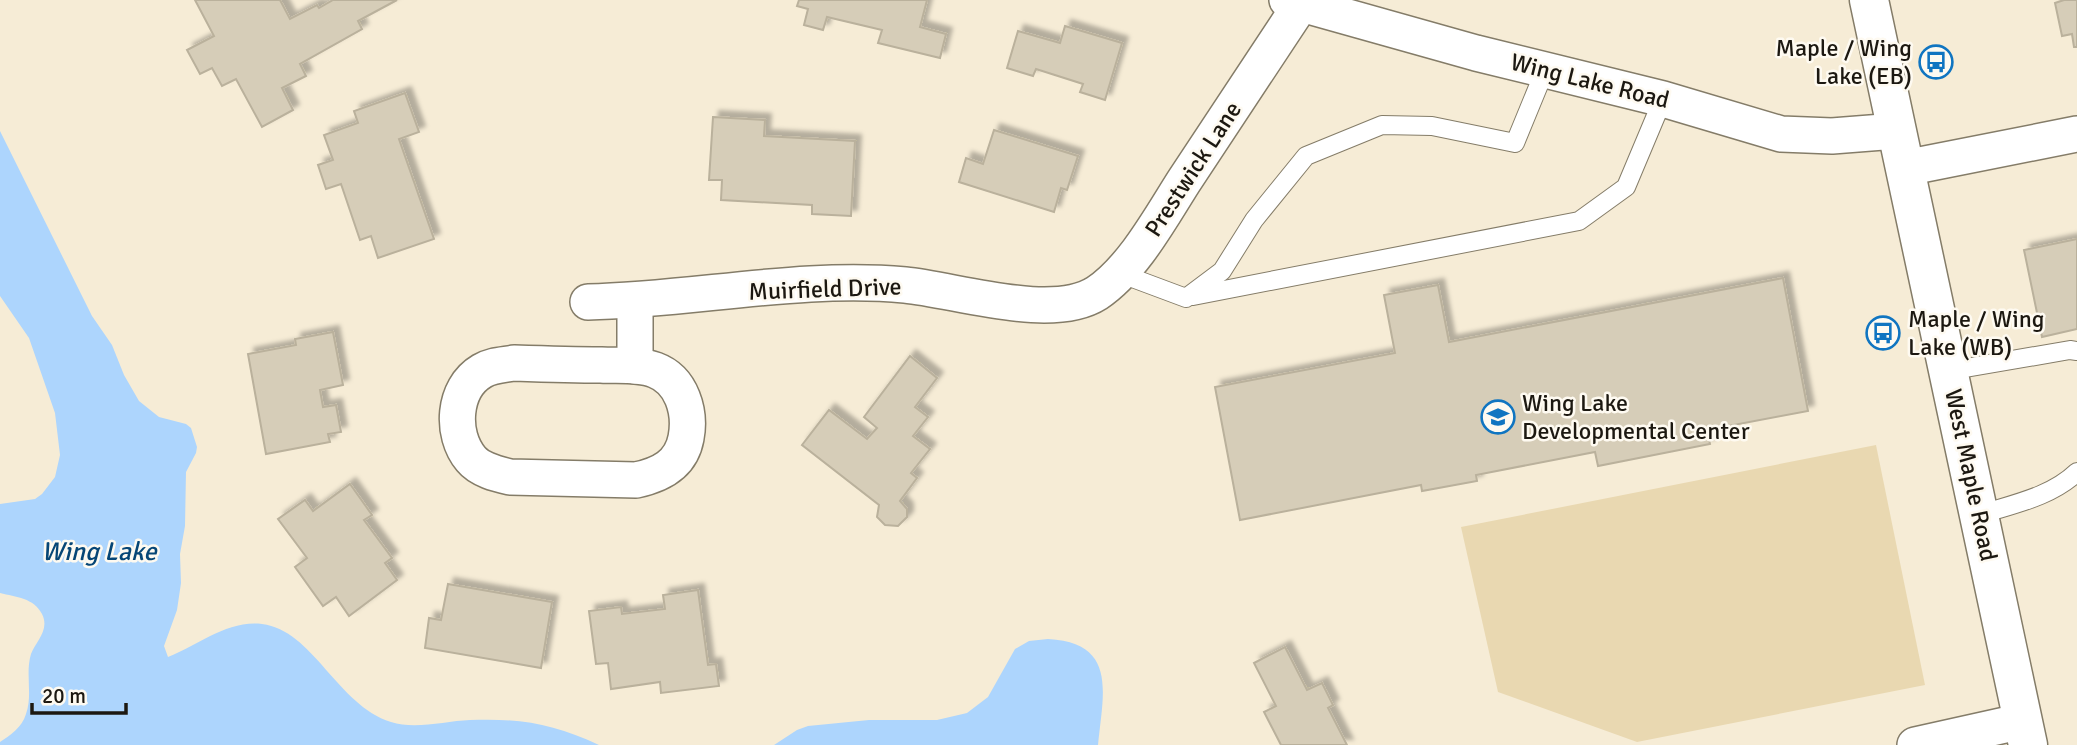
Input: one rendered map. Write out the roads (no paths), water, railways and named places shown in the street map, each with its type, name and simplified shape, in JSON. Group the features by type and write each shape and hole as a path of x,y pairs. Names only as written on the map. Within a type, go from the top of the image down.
{"main road":[{"name":"West Maple Road","path":"1869,0 2025,733"}],"street":[{"name":"Wing Lake Road","path":"1294,2 1545,70 1664,99 1781,134 1832,136 1896,131"},
{"name":"Prestwick Lane","path":"1060,306 1097,293 1140,248 1294,2"},
{"path":"1905,168 2077,134"},
{"name":"Muirfield Drive","path":"588,302 869,284 905,285 1034,305 1060,306"},
{"path":"635,301 635,366"},
{"path":"514,363 635,366 656,370 674,382 689,418 681,455 670,467 654,476 636,480 510,477 491,472 471,461 460,441 457,419 463,393 480,372 514,363"},
{"path":"1915,745 2025,733"}],"lane":[{"path":"1186,298 1222,271 1254,220 1306,156 1382,125 1432,127 1515,143 1545,70"},
{"path":"1119,273 1186,298 1578,221 1626,187 1664,99"},
{"path":"1948,371 2070,349 2077,351"},
{"path":"1979,515 2033,499 2063,485 2077,472"}],"water":[{"name":"Wing Lake","path":"0,131 92,316 112,345 124,375 139,401 159,417 186,424 191,428 197,447 186,472 185,526 180,554 181,583 177,610 164,646 168,657 225,630 262,624 280,629 296,639 355,700 372,713 391,722 410,725 470,720 521,721 552,727 599,745 0,745 0,742 19,727 26,714 29,699 29,662 41,635 44,620 34,605 24,599 0,593 0,504 35,499 42,494 55,477 60,455 55,413 29,338 0,296"},
{"path":"1048,639 1070,643 1086,650 1096,661 1103,690 1098,745 774,745 808,726 869,720 937,720 967,713 988,697 1015,649 1029,641"}],"place":[{"name":"Maple / Wing Lake (EB)","path":"1936,62"},
{"name":"Maple / Wing Lake (WB)","path":"1883,333"},
{"name":"Wing Lake Developmental Center","path":"1498,417"}]}
